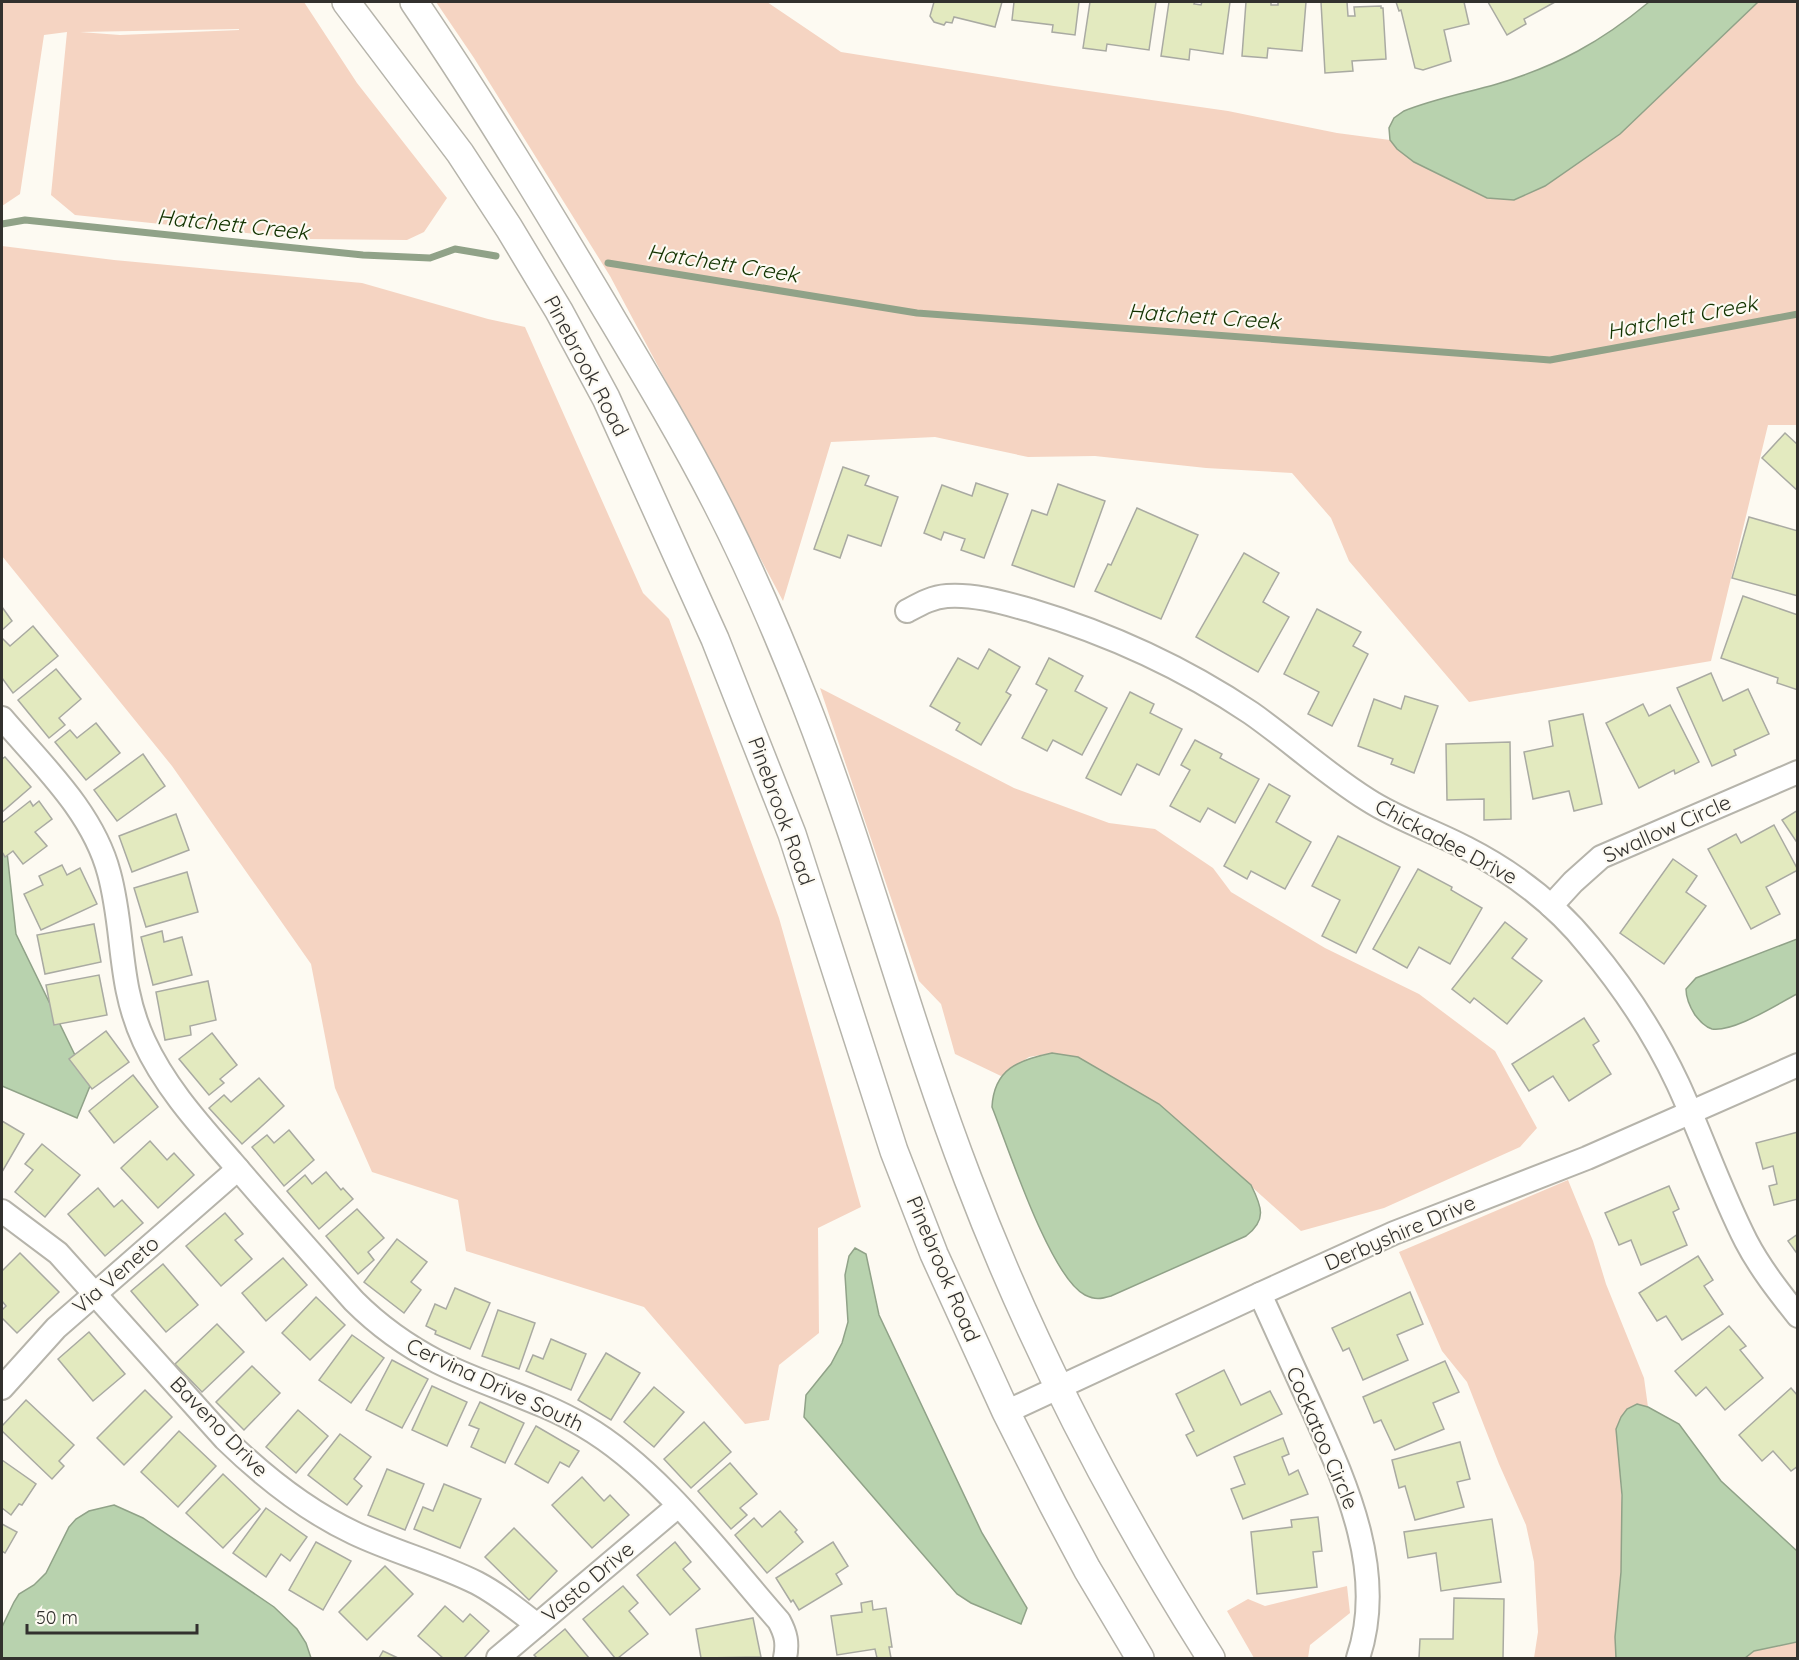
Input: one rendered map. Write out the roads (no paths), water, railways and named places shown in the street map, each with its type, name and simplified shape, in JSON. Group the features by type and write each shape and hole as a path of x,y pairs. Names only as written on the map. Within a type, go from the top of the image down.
{"street":[{"name":"Pinebrook Road","path":"346,2 460,153 559,311 606,399 675,547 746,716 792,834 894,1151 934,1254 1006,1412 1053,1505 1087,1569 1140,1659"},
{"name":"Pinebrook Road","path":"414,2 501,136 588,278 715,499 806,705 849,822 926,1062 967,1178 1025,1317 1123,1513 1211,1659"},
{"name":"Chickadee Drive","path":"907,611 936,597 966,596 1010,604 1062,620 1142,653 1201,682 1252,714 1334,778 1389,813 1486,859 1532,890 1551,906 1588,945 1638,1013 1678,1084 1747,1242 1775,1287 1797,1316"},
{"name":"Cervina Drive South","path":"2,718 73,802 101,848 115,902 126,990 133,1014 156,1066 172,1090 238,1169 374,1321 396,1338 440,1363 557,1411 586,1427 627,1456 678,1506 779,1621 787,1646 785,1659"},
{"name":"Swallow Circle","path":"1551,906 1572,882 1601,857 1797,772"},
{"name":"Derbyshire Drive","path":"1006,1412 1394,1233 1587,1158 1797,1065"},
{"name":"Via Veneto","path":"4,1384 94,1293 238,1169"},
{"name":"Baveno Drive","path":"2,1211 58,1253 225,1439 250,1464 281,1489 315,1512 353,1533 389,1549 451,1571 478,1584 537,1625"},
{"name":"Cockatoo Circle","path":"1260,1293 1340,1471 1358,1524 1366,1566 1369,1608 1358,1659"},
{"name":"Vasto Drive","path":"498,1659 678,1506"}],"waterway":[{"name":"Hatchett Creek","path":"2,224 25,220 363,255 430,258 455,249 496,256"},
{"name":"Hatchett Creek","path":"608,263 917,313 1550,360 1798,314"}]}
